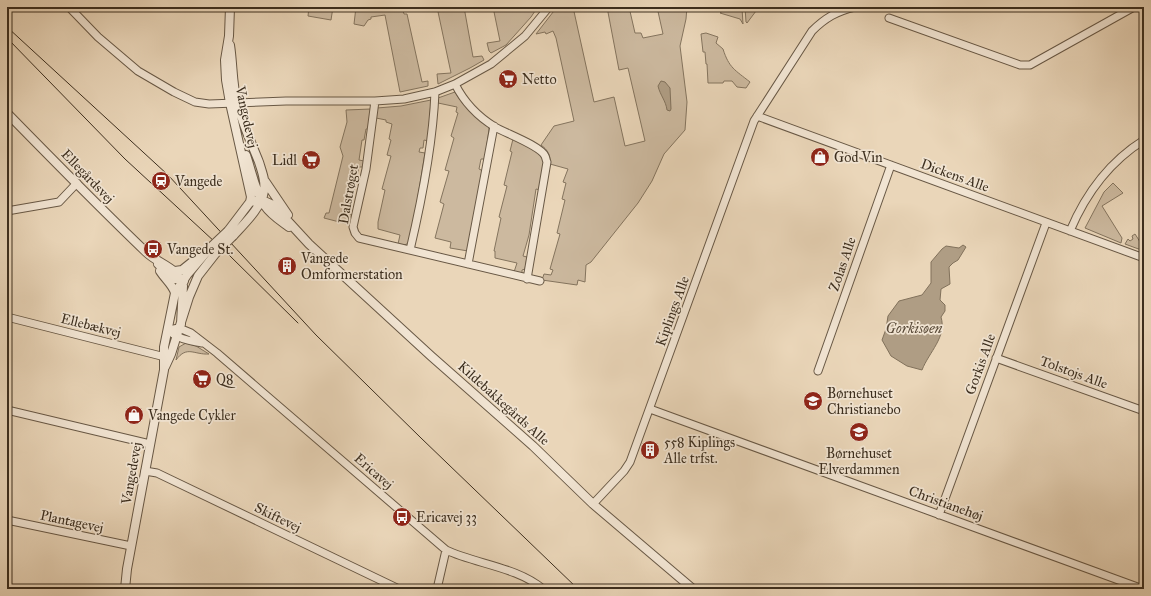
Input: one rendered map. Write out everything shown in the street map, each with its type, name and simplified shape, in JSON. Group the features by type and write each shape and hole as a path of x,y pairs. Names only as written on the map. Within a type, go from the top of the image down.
{"street":[{"path":"69,7 98,36 138,71 174,92 195,102 209,104 375,101 404,99 435,92 455,84 491,64 525,36 549,7"},
{"name":"Vangedevej","path":"230,7 229,36 233,60 233,103 246,179 250,191 250,202 232,233"},
{"name":"Kiplings Alle","path":"593,504 628,467 635,452 757,116 812,31 823,20 839,9 854,7"},
{"path":"889,18 1020,65 1030,65 1134,7"},
{"path":"455,84 461,97 469,107 494,126 538,148 545,155 547,162 527,279"},
{"path":"410,250 422,194 434,117 435,92"},
{"name":"Dalstrøget","path":"375,101 366,169 353,227 359,238 540,281"},
{"name":"Vangedevej","path":"166,358 164,350 168,330 176,293 182,282 265,198 265,181 255,153 233,103"},
{"name":"Ellegårdsvej","path":"7,114 150,256 176,293"},
{"name":"Dickens Alle","path":"757,116 1144,258"},
{"path":"468,264 494,126"},
{"path":"238,135 256,184 265,198 276,208"},
{"path":"1070,231 1091,190 1104,173 1131,148 1144,140"},
{"name":"Zolas Alle","path":"818,371 891,165"},
{"path":"7,211 59,202 77,183"},
{"path":"250,202 265,198"},
{"path":"265,198 276,208"},
{"name":"Kildebakkegårds Alle","path":"276,208 300,234 431,356 533,446 593,504 694,589"},
{"name":"Gorkis Alle","path":"939,514 1046,223"},
{"path":"168,330 179,329 183,291 182,282 175,271 182,270 212,251"},
{"name":"Vangedevej","path":"124,587 166,358 179,329 189,297 198,276 212,251"},
{"path":"150,256 168,275 176,280 182,282 191,280 198,276"},
{"name":"Ellegårdsvej","path":"150,256 175,271"},
{"name":"Ellebækvej","path":"7,317 166,358"},
{"name":"Ericavej","path":"179,329 191,332 227,361 446,550 459,556 515,573 543,589"},
{"name":"Tolstojs Alle","path":"996,358 1144,411"},
{"name":"Christianehøj","path":"650,409 1143,589"},
{"path":"7,410 150,444"},
{"name":"Skiftevej","path":"145,471 157,473 399,589"},
{"name":"Plantagevej","path":"7,520 131,546"},
{"path":"437,589 446,550"}],"shaded area":[{"path":"309,7 333,7 331,20 308,16"},
{"path":"356,7 402,7 404,14 407,14 422,82 428,81 428,86 400,92 385,15 371,17 371,19 368,20 364,26 354,24"},
{"path":"437,7 464,7 473,57 482,56 484,60 438,84 437,74 451,73"},
{"path":"493,7 537,8 506,45 491,53 487,43 500,41"},
{"path":"557,7 573,7 594,102 614,97 625,146 645,141 628,68 619,70 607,7 629,7 635,33 641,33 643,38 663,34 657,7 687,7 680,46 687,102 685,130 664,154 652,181 638,203 591,262 586,265 585,282 578,280 577,285 542,280 544,274 551,275 553,270 550,269 560,234 557,233 565,200 562,199 566,183 563,182 568,169 550,164 548,153 541,145 554,126 574,121 556,38 553,31 546,34 545,32 536,34"},
{"path":"728,7 742,8 743,24 740,19 720,13"},
{"path":"745,7 759,7 747,23 746,22"},
{"path":"706,33 718,37 716,43 723,49 730,65 750,82 746,88 737,87 732,81 724,81 723,83 708,83 707,64 705,52 703,52 701,34"},
{"path":"455,92 466,107 488,126 489,129 485,159 481,159 479,169 483,171 468,251 450,248 451,242 435,238 444,204 440,202 449,171 445,170 454,138 451,136 458,113 456,112 457,107 438,103 438,98"},
{"path":"431,100 428,141 424,140 423,148 420,148 419,152 425,153 409,242 404,245 398,244 400,235 378,229 378,222 385,190 382,189 391,156 387,155 391,140 389,139 392,124 386,122 386,120 376,118 377,108 401,106"},
{"path":"371,109 369,129 366,129 364,140 362,140 359,160 364,161 363,167 359,167 349,214 353,215 351,225 324,218 326,213 329,213 343,156 340,147 347,122 346,110"},
{"path":"513,139 540,153 544,161 540,190 536,189 529,235 523,256 527,257 525,269 522,270 522,274 514,272 517,263 495,258 494,251 501,218 499,217 507,186 504,185 512,152 510,151"},
{"path":"1113,183 1123,193 1102,206 1122,238 1121,243 1085,228 1104,192"},
{"path":"1135,234 1144,248 1144,251 1125,244 1128,239 1130,241 1133,239 1132,236"},
{"path":"186,343 196,346 209,354 187,352 180,355 176,360 179,347"}],"water":[{"path":"661,81 665,82 670,88 670,111 667,110 658,86"},
{"name":"Gorkisøen","path":"963,245 966,247 958,260 949,267 950,284 941,289 940,300 945,305 945,311 941,317 942,331 939,338 922,370 907,366 891,356 882,340 886,329 888,316 899,301 922,295 931,283 931,262 942,249 946,246 959,248"}],"tram line":[{"path":"7,27 168,175 316,335 578,589"},
{"path":"7,38 125,159 229,255 298,323"}],"place":[{"name":"Netto","path":"508,79"},
{"name":"God Vin","path":"820,157"},
{"name":"Lidl","path":"311,160"},
{"name":"Vangede","path":"161,181"},
{"name":"Vangede St.","path":"153,249"},
{"name":"Vangede Omformerstation","path":"287,266"},
{"name":"Q8","path":"202,379"},
{"name":"Børnehuset Christianebo","path":"813,401"},
{"name":"Vangede Cykler","path":"134,415"},
{"name":"Børnehuset Elverdammen","path":"859,432"},
{"name":"558 Kiplings Alle trfst.","path":"650,450"},
{"name":"Ericavej 33","path":"402,517"}]}
